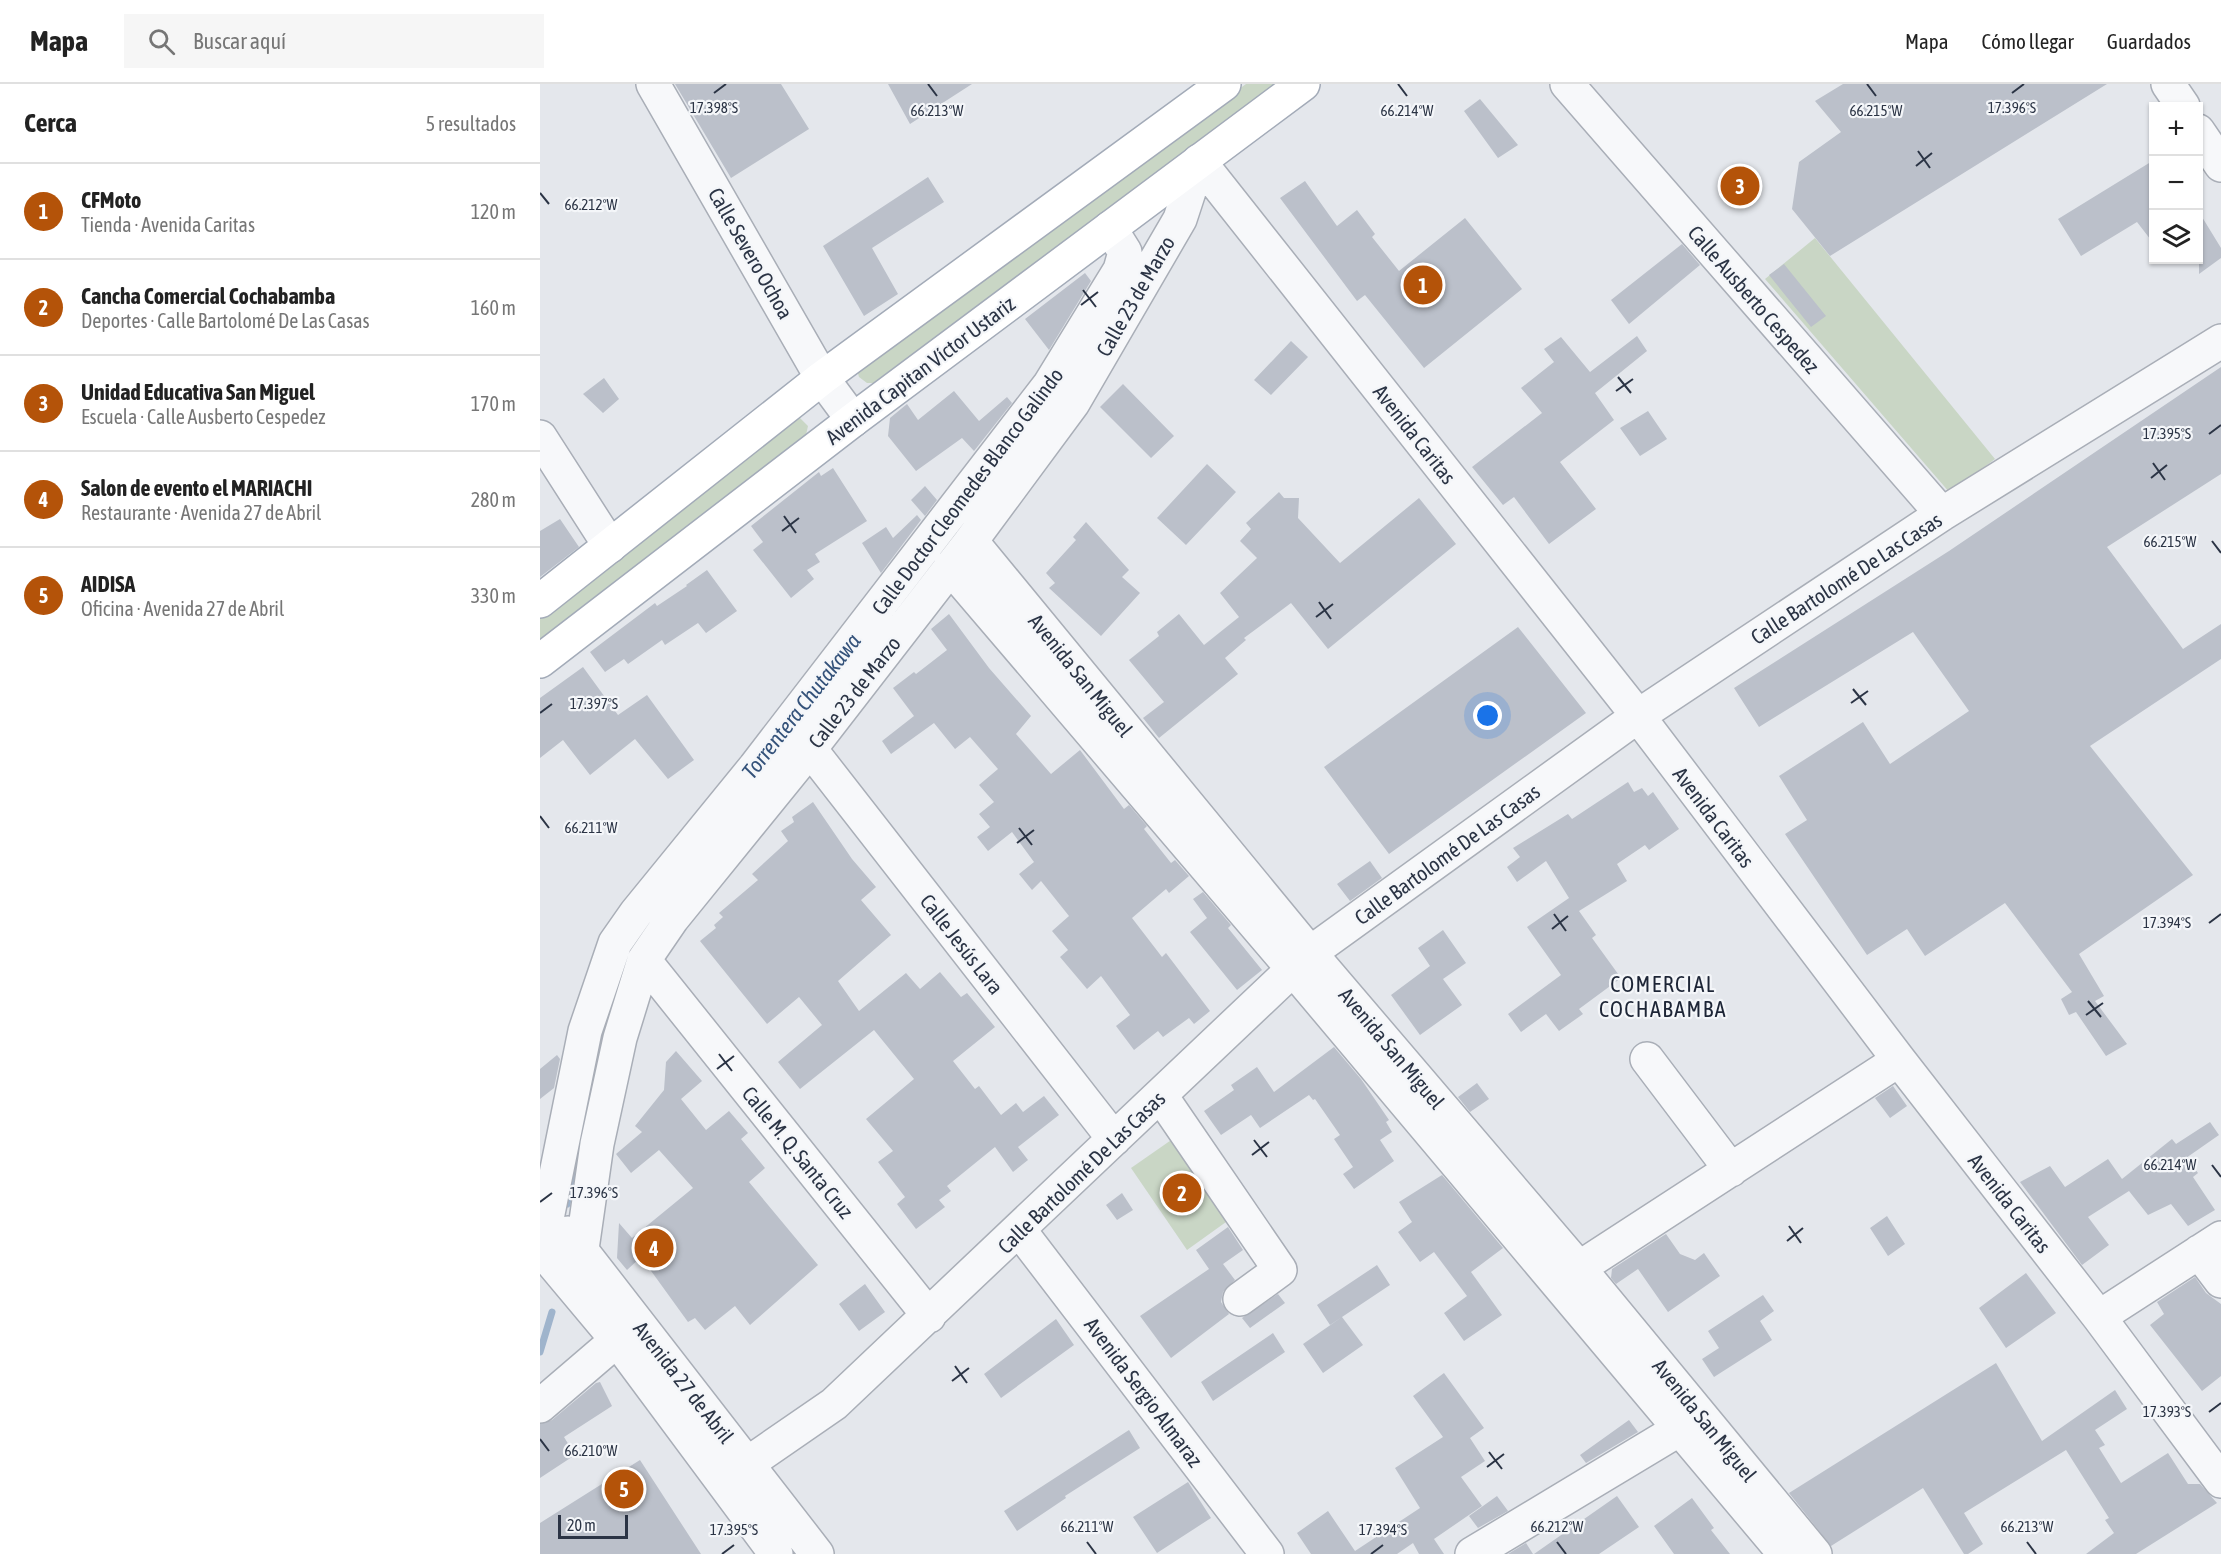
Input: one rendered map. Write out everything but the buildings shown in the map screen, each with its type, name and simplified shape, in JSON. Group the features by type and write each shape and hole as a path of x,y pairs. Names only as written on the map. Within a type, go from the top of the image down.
{"main road":[{"path":"540,601 822,378 1224,84"},
{"name":"Avenida Capitan Víctor Ustariz","path":"540,661 853,420 1303,84"}],"street":[{"name":"Calle Severo Ochoa","path":"653,84 822,378 853,420"},
{"name":"Calle Ausberto Cespedez","path":"1567,84 1942,514"},
{"path":"2168,84 2179,102"},
{"path":"2203,137 2221,165"},
{"name":"Calle 23 de Marzo","path":"582,1249 597,1144 620,1038 644,960 672,919 810,749 971,541 1073,403 1180,219 1199,161"},
{"name":"Avenida Caritas","path":"1199,161 1638,716 1899,1060 2099,1317 2221,1481"},
{"name":"Calle Doctor Cleomedes Blanco Galindo","path":"540,1250 545,1205 585,1031 615,943 636,913 762,758 1050,384 1120,270 1125,252 1110,228"},
{"name":"Calle Bartolomé De Las Casas","path":"747,1464 834,1404 1020,1231 1302,961 1638,716 1942,514 2221,341"},
{"path":"540,437 610,546"},
{"name":"Avenida San Miguel","path":"971,541 1302,961 1678,1430 1785,1554"},
{"name":"Avenida San Miguel","path":"950,567 1579,1268 1815,1554"},
{"name":"Calle Jesús Lara","path":"810,749 1114,1139"},
{"name":"Calle M. Q. Santa Cruz","path":"644,960 929,1316"},
{"path":"1647,1059 1731,1170"},
{"path":"1579,1268 1899,1060"},
{"path":"1161,1096 1280,1270 1240,1299"},
{"name":"Avenida 27 de Abril","path":"545,1205 582,1249 693,1416 776,1554"},
{"name":"Avenida Sergio Almaraz","path":"1020,1231 1267,1554"},
{"path":"2099,1317 2210,1245 2221,1281"},
{"name":"Avenida 27 de Abril","path":"540,1250 617,1340 693,1416 747,1464 817,1554"},
{"path":"540,1406 617,1340"},
{"path":"1472,1554 1678,1430"}],"green space":[{"path":"1246,84 1281,84 873,383 867,383 859,377 857,370 861,364"},
{"path":"1815,238 1995,459 1950,493 1765,279"},
{"path":"799,417 808,426 806,435 540,644 540,617 794,418"},
{"path":"1177,1136 1233,1217 1187,1250 1131,1168"}],"waterway":[{"name":"Torrentera Chutakawa","path":"567,1204 574,1168"},
{"name":"Torrentera Chutakawa","path":"540,1352 552,1312"},
{"path":"786,1542 795,1554"}],"place":[{"name":"Unidad Educativa San Miguel","path":"1740,186"},
{"name":"CFMoto","path":"1423,285"},
{"name":"Cancha Comercial Cochabamba","path":"1182,1193"},
{"name":"Salon de evento el MARIACHI","path":"654,1248"},
{"name":"AIDISA","path":"624,1489"}],"district":[{"name":"COMERCIAL COCHABAMBA","path":"1663,996"}]}
